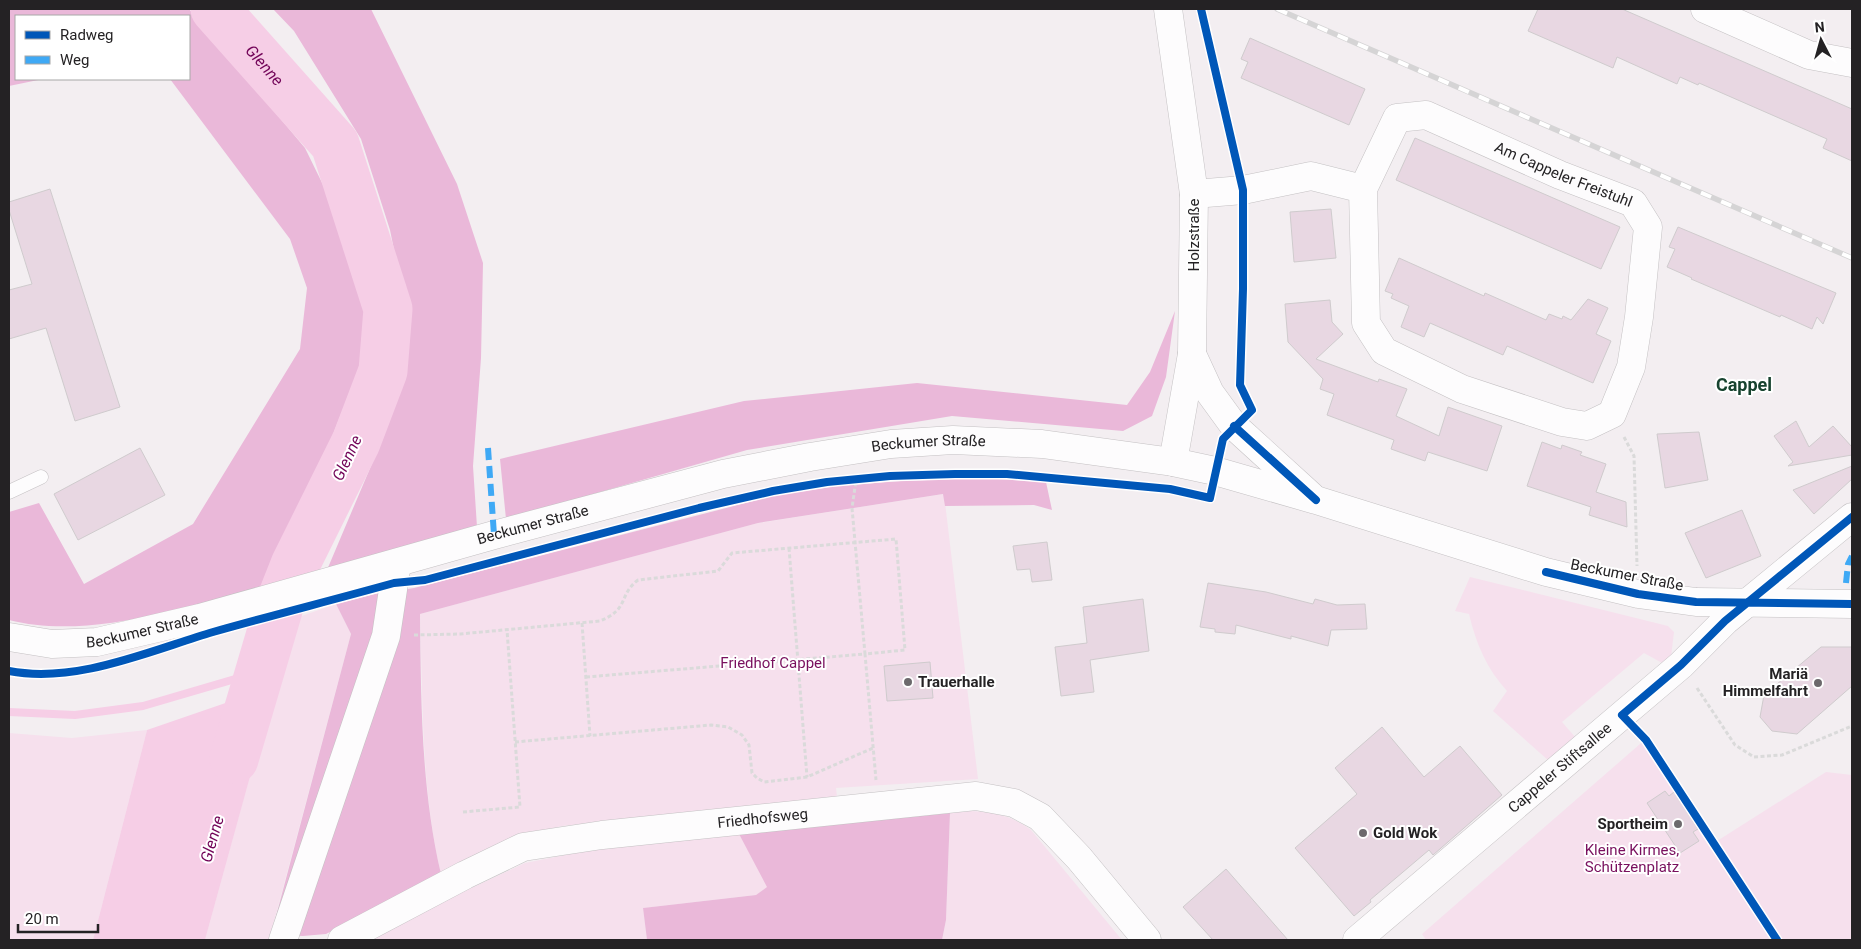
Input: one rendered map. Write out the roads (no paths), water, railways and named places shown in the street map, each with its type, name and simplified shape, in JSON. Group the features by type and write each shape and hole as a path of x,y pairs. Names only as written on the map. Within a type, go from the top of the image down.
{"street":[{"name":"Holzstraße","path":"1168,9 1194,194 1192,354 1173,462"},
{"path":"1705,9 1809,55 1852,63"},
{"name":"Am Cappeler Freistuhl","path":"1426,115 1560,175 1633,203 1648,227 1639,317 1631,367 1612,414 1587,426 1562,422 1462,389 1384,351 1366,323 1362,189 1397,118 1426,115"},
{"path":"1194,194 1243,190 1311,176 1362,189"},
{"path":"1192,354 1210,393 1234,426 1316,500"},
{"name":"Beckumer Straße","path":"9,637 52,644 97,642 200,618 494,535 722,474 891,444 953,440 1042,444 1173,462 1215,471 1316,500 1546,572 1638,594 1696,602 1852,604"},
{"name":"Cappeler Stiftsallee","path":"1357,940 1681,665 1725,621 1852,517"},
{"path":"283,940 386,636 396,564"},
{"name":"Friedhofsweg","path":"342,940 465,875 523,847 602,835 976,796 1014,803 1040,817 1079,858 1147,940"}],"lane":[{"path":"9,492 40,477"}],"water":[{"path":"275,686 205,940 93,940 147,730"}],"waterway":[{"name":"Glenne","path":"215,9 335,144 388,309 383,371 356,442 295,565 280,603 234,759"},
{"path":"9,712 75,715 143,706 259,672"}],"railway":[{"path":"1277,9 1852,258"}],"place":[{"name":"Trauerhalle","path":"908,682"},
{"name":"Mariä Himmelfahrt","path":"1818,683"},
{"name":"Sportheim","path":"1678,824"},
{"name":"Gold Wok","path":"1363,833"}],"district":[{"name":"Cappel","path":"1744,384"}],"park label":[{"name":"Friedhof Cappel","path":"773,663"},
{"name":"Kleine Kirmes, Schützenplatz","path":"1632,858"}]}
